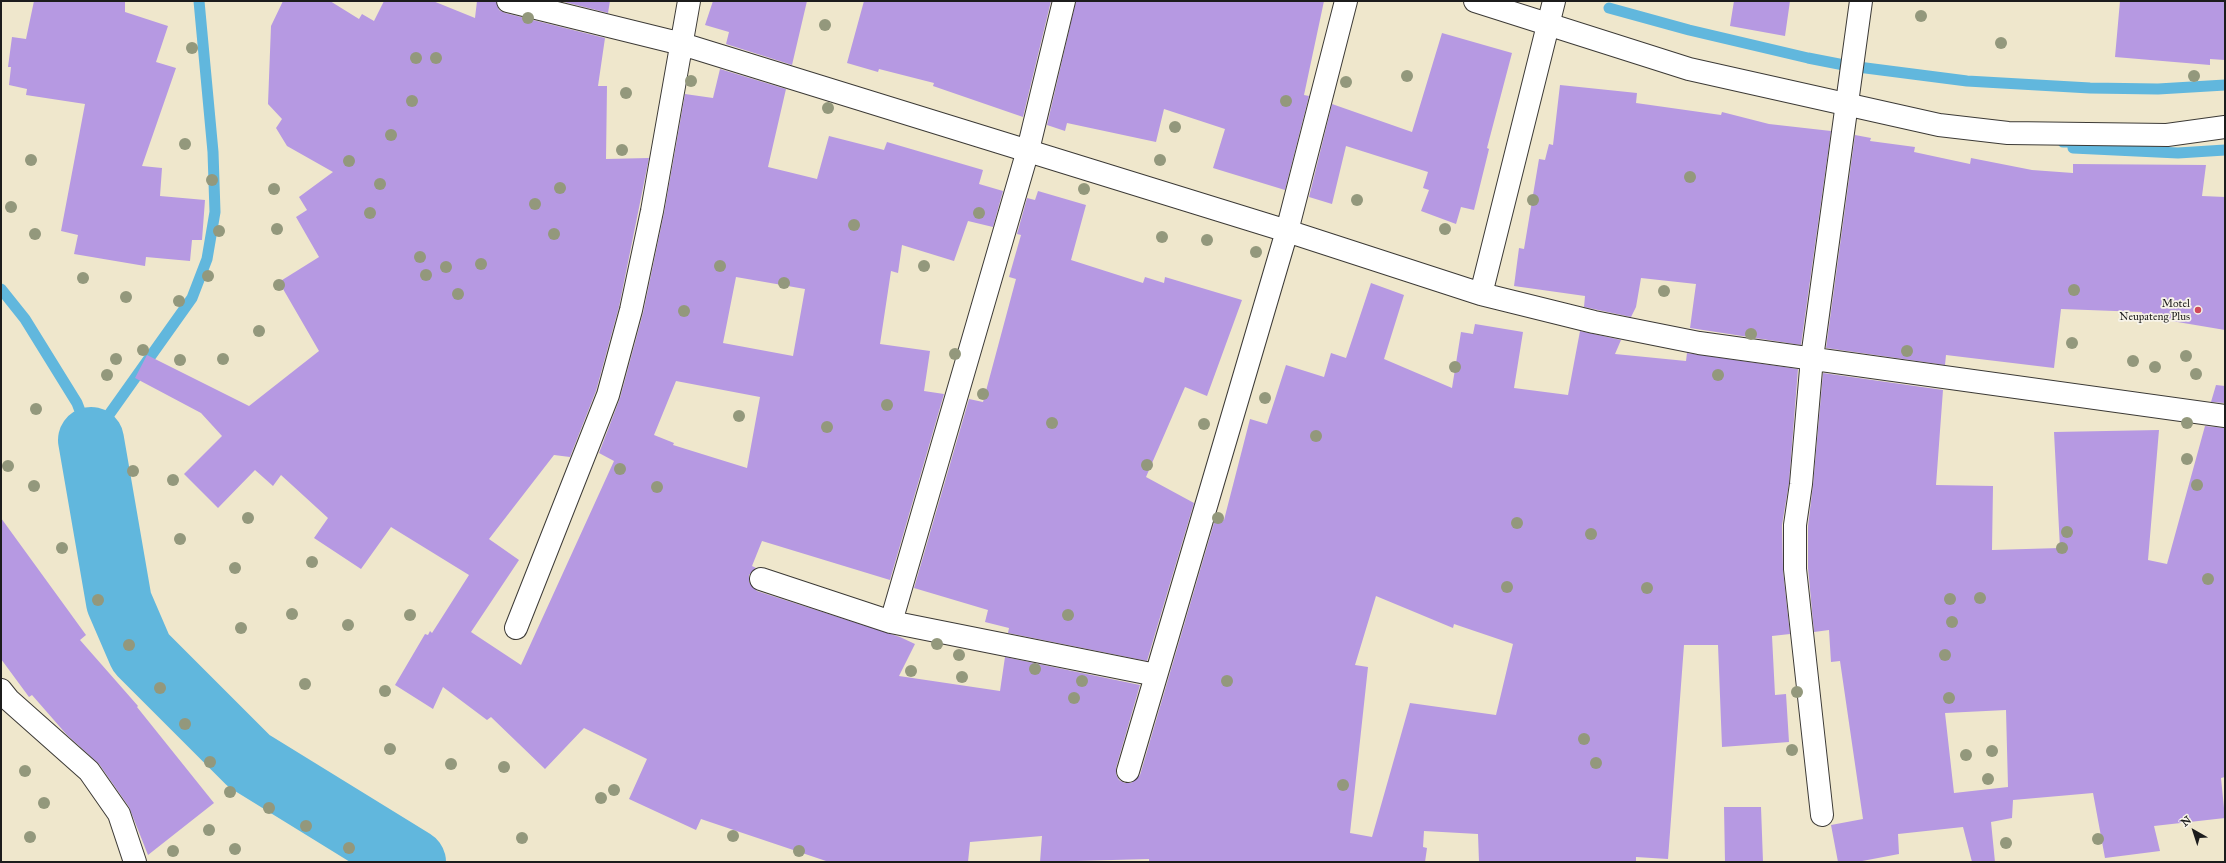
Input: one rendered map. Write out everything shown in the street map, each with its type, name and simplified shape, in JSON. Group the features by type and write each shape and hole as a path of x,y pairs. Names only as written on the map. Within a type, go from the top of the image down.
{"street":[{"path":"508,1 682,44 1287,231 1481,294 1594,322 1699,343 2225,416"},
{"path":"516,628 608,395 631,310 689,1"},
{"path":"891,622 1028,150 1064,1"},
{"path":"1128,771 1287,231 1346,1"},
{"path":"1475,1 1689,69 1939,125 2008,133 2167,135 2225,127"},
{"path":"1481,294 1554,1"},
{"path":"1822,815 1795,569 1796,525 1812,358 1861,1"},
{"path":"760,579 891,622 1156,675"},
{"path":"1,690 9,700 89,771 119,814 135,862"}],"building":[{"path":"34,1 125,1 125,12 168,26 156,62 176,68 142,166 162,168 160,196 205,200 202,240 192,240 190,261 146,257 145,266 74,254 78,235 61,231 85,104 26,95 27,89 9,85 11,67 8,67 12,37 26,39"},
{"path":"283,1 330,1 359,19 362,14 374,21 384,1 433,1 475,18 477,1 496,1 499,10 505,13 605,38 598,86 607,86 606,159 649,158 619,307 596,391 570,457 554,455 489,539 519,560 471,632 521,665 614,461 599,453 620,398 643,313 664,213 685,94 713,98 720,69 786,89 768,167 817,179 829,136 884,150 887,142 983,170 979,184 1003,191 993,227 968,221 954,261 902,245 898,273 891,271 880,344 930,351 924,391 944,394 890,580 762,541 752,566 756,568 749,575 749,582 757,591 900,637 915,644 899,676 1000,691 1005,657 1140,685 1116,768 1116,774 1119,780 1125,783 1131,783 1140,775 1216,516 1224,520 1250,419 1267,424 1286,365 1324,377 1331,353 1346,358 1371,283 1404,295 1384,359 1452,388 1461,332 1473,334 1475,324 1523,332 1514,388 1568,395 1580,331 1621,340 1615,354 1686,361 1687,353 1798,369 1789,483 1782,525 1783,570 1790,634 1772,636 1775,695 1786,694 1789,742 1722,747 1718,645 1684,645 1668,859 1636,857 1636,862 1479,862 1478,834 1424,831 1423,847 1427,848 1425,862 1149,862 1149,859 1040,862 1042,836 970,842 968,862 829,862 701,819 696,830 629,799 647,759 584,728 545,769 491,717 487,720 443,687 433,709 395,685 425,634 428,635 430,631 432,633 469,575 391,527 361,569 314,538 328,518 281,475 273,486 255,470 218,508 184,474 222,436 201,413 135,378 147,355 249,406 319,351 279,282 319,257 296,217 307,210 299,197 333,172 287,146 276,128 282,119 268,104 271,26","holes":["736,277 805,289 793,356 723,343","676,381 760,397 747,468 673,445 674,443 654,435","1376,596 1453,628 1454,624 1513,644 1496,715 1410,703 1372,837 1350,833 1368,667 1355,665"]},
{"path":"560,1 610,1 608,13"},
{"path":"713,1 807,1 792,65 726,44 729,32 705,25"},
{"path":"864,1 1051,1 1023,117 933,86 934,83 879,69 878,72 847,63"},
{"path":"1076,1 1324,1 1304,95 1309,96 1285,190 1213,168 1225,129 1164,109 1156,142 1067,123 1065,131 1047,125"},
{"path":"1734,1 1790,1 1785,36 1730,26"},
{"path":"2120,1 2225,1 2225,60 2210,59 2210,65 2115,57"},
{"path":"1442,33 1512,53 1487,148 1489,149 1474,210 1461,207 1456,224 1421,211 1429,190 1423,188 1428,172 1346,146 1332,204 1309,197 1332,104 1412,132"},
{"path":"1560,85 1637,93 1636,103 1721,115 1722,112 1769,124 1831,131 1801,345 1690,328 1696,284 1641,278 1636,307 1631,317 1584,307 1585,296 1514,286 1519,248 1524,249 1539,159 1545,160 1549,144 1553,145"},
{"path":"1855,135 1871,138 1870,141 1915,147 1914,152 1970,164 1971,158 2032,170 2073,173 2073,164 2206,165 2202,196 2225,197 2225,330 2142,316 2142,312 2061,309 2054,368 1946,355 1945,365 1826,348"},
{"path":"1038,191 1086,205 1071,260 1143,283 1145,277 1164,283 1165,277 1242,300 1207,396 1185,387 1146,477 1194,503 1147,661 1008,633 1009,628 985,622 988,610 914,588 969,399 983,402 1016,279 1009,277 1021,235 1017,234 1027,198 1035,200"},
{"path":"1823,373 1943,390 1936,485 1993,486 1992,550 2060,548 2054,432 2159,430 2148,560 2167,564 2205,426 2225,428 2225,777 2221,778 2225,818 2154,826 2160,851 2105,858 2093,793 2013,800 2012,818 1991,822 1995,862 1972,862 1963,827 1898,834 1899,854 1857,862 1838,862 1831,825 1863,819 1840,661 1831,662 1829,630 1814,632 1808,568 1808,526","holes":["2006,710 2008,787 1954,793 1945,713"]},
{"path":"2216,385 2225,386 2225,403 2211,402"},
{"path":"1,518 86,635 80,640 138,706 137,707 214,803 148,855 129,807 99,764 67,735 32,695 29,697 1,659"},
{"path":"1724,807 1761,807 1763,862 1725,862"}],"waterway":[{"path":"91,440 192,298 207,259 215,212 213,152 199,1"},
{"path":"1609,8 1689,30 1844,65"},
{"path":"1858,67 1967,81 2090,88 2158,89 2225,85"},
{"path":"2063,142 2073,142 2073,148 2178,153 2225,150"},
{"path":"1,289 25,319 77,403 91,440"},
{"path":"91,440 119,602 141,653 249,761 413,862"}],"place":[{"name":"Motel Neupateng Plus","path":"2198,310"}]}
